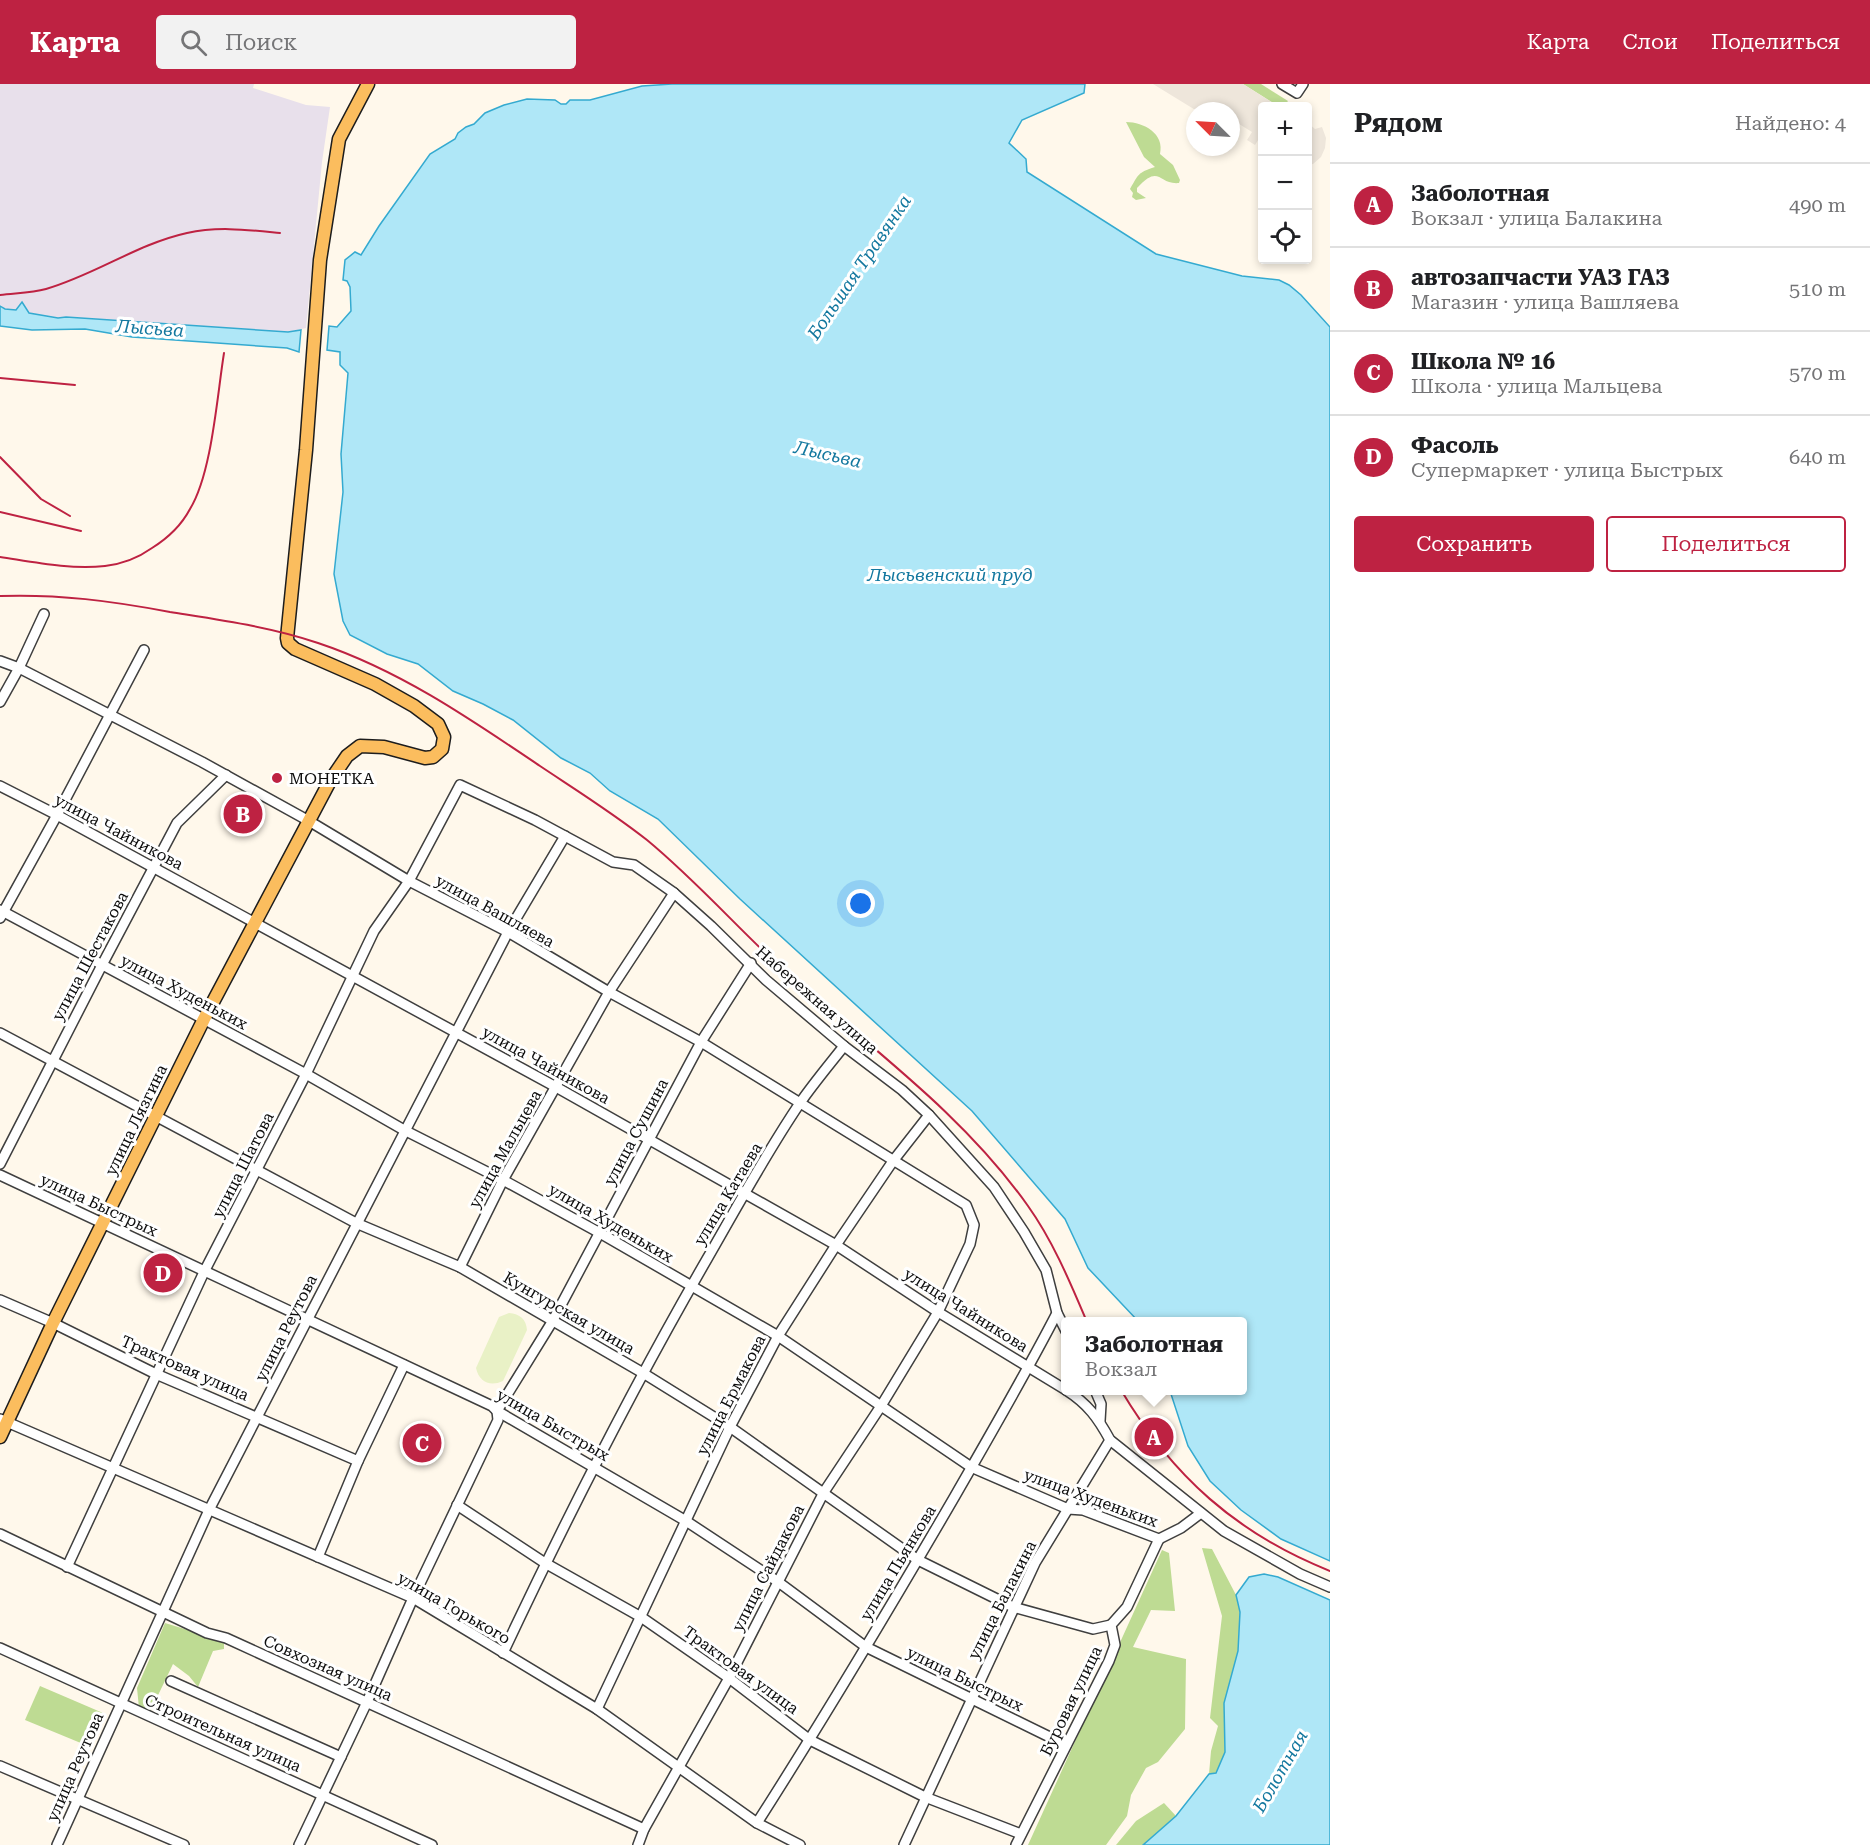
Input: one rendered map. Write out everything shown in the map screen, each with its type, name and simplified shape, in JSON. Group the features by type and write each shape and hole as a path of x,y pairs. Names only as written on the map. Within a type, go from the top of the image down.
{"main road":[{"name":"улица Лязгина","path":"0,1437 4,1421 204,1019 330,781 347,756 360,746 384,747 425,758 433,757 442,749 444,737 438,724 424,712 375,684 295,649 288,643 287,635 296,572 320,260 339,139 368,84"}],"street":[{"path":"1282,84 1297,93 1303,84"},
{"path":"0,702 44,614"},
{"path":"1,913 57,815 144,650"},
{"name":"улица Вашляева","path":"0,662 19,668 226,776 309,821 409,881 508,932 609,993 701,1042 966,1205"},
{"name":"улица Шестакова","path":"0,1164 177,823 226,776"},
{"name":"Набережная улица","path":"460,785 535,820 613,862 634,865 674,893 751,963 766,980 844,1046 902,1090 929,1115 994,1188 1046,1270 1061,1322"},
{"name":"улица Шатова","path":"66,1567 204,1272 306,1074 374,931 409,881 460,785"},
{"name":"улица Чайникова","path":"0,786 649,1139 836,1245 938,1312 1061,1387"},
{"name":"улица Реутова","path":"57,1845 209,1510 508,932 565,836"},
{"name":"улица Мальцева","path":"460,1267 503,1179 609,993 674,893"},
{"name":"улица Худеньких","path":"1,913 306,1074 404,1131 503,1179 600,1233 778,1336 971,1467 1068,1509 1083,1510 1159,1539 1181,1528 1202,1513"},
{"name":"улица Сушина","path":"457,1505 498,1420 498,1412 552,1322 701,1042 751,963"},
{"name":"Кунгурская улица","path":"0,1033 356,1223 460,1267 643,1373 730,1427 918,1560 1013,1607 1093,1629 1111,1625"},
{"name":"улица Катаева","path":"503,1653 545,1563 643,1373 691,1287 744,1194 800,1103 844,1046"},
{"name":"улица Ермакова","path":"597,1709 730,1427 778,1336 893,1161 929,1115"},
{"name":"улица Быстрых","path":"0,1175 492,1406 498,1412 686,1521 777,1581 866,1647 1066,1745"},
{"name":"улица Сайдакова","path":"638,1845 644,1828 729,1678 824,1492 881,1406 938,1312 970,1244 974,1225 966,1205"},
{"name":"Трактовая улица","path":"0,1300 53,1323 156,1374 358,1461"},
{"name":"улица Пьянкова","path":"757,1823 810,1740 918,1560 1029,1368 1057,1313"},
{"path":"318,1557 358,1461 404,1365"},
{"name":"улица Чайникова","path":"1074,1395 1083,1401 1100,1421 1110,1440"},
{"path":"1097,1395 1101,1404 1100,1421"},
{"name":"улица Горького","path":"4,1421 413,1598 597,1709 757,1823 800,1845"},
{"path":"1110,1440 1224,1532 1300,1574 1330,1587"},
{"name":"улица Балакина","path":"904,1845 1035,1563 1110,1440"},
{"path":"299,1845 457,1505"},
{"name":"Трактовая улица","path":"457,1505 545,1563 641,1617 729,1678 810,1740 925,1797 1021,1834"},
{"name":"Совхозная улица","path":"0,1534 207,1633 226,1638 644,1828"},
{"path":"1111,1625 1127,1607 1159,1539"},
{"name":"Буровая улица","path":"1016,1845 1109,1661 1115,1645 1111,1625"},
{"name":"Строительная улица","path":"0,1648 432,1845"},
{"path":"171,1681 341,1757"},
{"path":"0,1766 184,1845"}],"shaded area":[{"path":"0,84 254,84 253,88 306,105 330,107 322,162 306,328 288,332 58,318 0,308"},
{"path":"1153,84 1243,84 1272,102 1258,102 1258,140 1255,145 1247,140 1252,132 1240,125 1240,102 1186,102 1186,104"},
{"path":"1312,126 1315,129 1322,127 1326,138 1325,148 1321,157 1313,164"}],"green space":[{"path":"1243,84 1261,84 1288,101 1272,102"},
{"path":"1126,122 1140,124 1152,130 1161,147 1160,154 1173,165 1180,180 1179,183 1172,183 1155,176 1150,177 1137,188 1137,192 1146,198 1136,200 1132,197 1133,193 1130,189 1137,177 1155,167 1144,157"},
{"path":"509,1313 522,1318 527,1330 503,1381 486,1382 477,1373 476,1368 499,1317"},
{"path":"1202,1548 1212,1549 1236,1595 1240,1612 1238,1651 1224,1703 1225,1752 1216,1773 1209,1774 1211,1751 1218,1726 1210,1718 1222,1616"},
{"path":"1162,1550 1169,1553 1175,1611 1151,1610 1133,1647 1186,1659 1185,1729 1158,1762 1146,1768 1131,1795 1127,1816 1106,1845 1028,1845"},
{"path":"165,1623 224,1641 224,1649 213,1651 198,1687 189,1676 173,1664 150,1712 139,1708 137,1688"},
{"path":"40,1686 103,1713 88,1746 25,1720"},
{"path":"1164,1803 1176,1816 1143,1845 1116,1845 1136,1821"}],"water":[{"name":"Лысьвенский пруд","path":"672,84 1085,84 1084,93 1022,120 1009,143 1026,159 1027,172 1156,254 1242,276 1279,280 1289,285 1330,327 1330,1561 1281,1539 1241,1510 1210,1481 1188,1446 1171,1395 1247,1395 1247,1317 1134,1317 1088,1268 1065,1219 972,1111 740,899 658,819 610,791 590,773 561,758 513,720 453,691 418,664 387,654 350,635 343,621 334,574 343,492 341,454 348,373 340,365 340,352 327,350 329,326 337,327 351,311 350,287 347,281 343,280 345,260 355,252 361,255 430,154 455,139 458,133 474,124 485,113 527,99 555,100 566,104 570,100 590,100 642,86"},
{"name":"Лысьва","path":"22,302 29,313 58,318 288,332 301,330 299,352 287,348 132,337 85,329 32,330 0,326 0,306 16,310"},
{"name":"Болотная","path":"1264,1574 1278,1577 1330,1600 1330,1845 1143,1845 1176,1816 1209,1774 1216,1773 1225,1752 1224,1703 1238,1651 1240,1612 1236,1595 1249,1577"}],"railway":[{"path":"0,295 40,290 64,283 151,244 187,233 222,229 280,233"},
{"path":"0,557 66,566 105,566 135,558 169,536 186,515 204,475 213,434 224,353"},
{"path":"0,378 75,385"},
{"path":"0,457 41,499 70,516"},
{"path":"0,512 81,531"},
{"path":"0,596 85,599 245,624 282,633 318,643 377,667 487,730 647,840 791,977 947,1113 1003,1173 1037,1219 1061,1262 1085,1317"},
{"path":"1124,1395 1162,1449 1210,1499 1265,1539 1330,1571"}],"place":[{"name":"МОНЕТКА","path":"277,778"},
{"name":"автозапчасти УАЗ ГАЗ","path":"243,814"},
{"name":"Фасоль","path":"163,1273"},
{"name":"Заболотная","path":"1154,1437"},
{"name":"Школа № 16","path":"422,1443"}],"water label":[{"name":"Большая Травянка","path":"859,267"}]}
